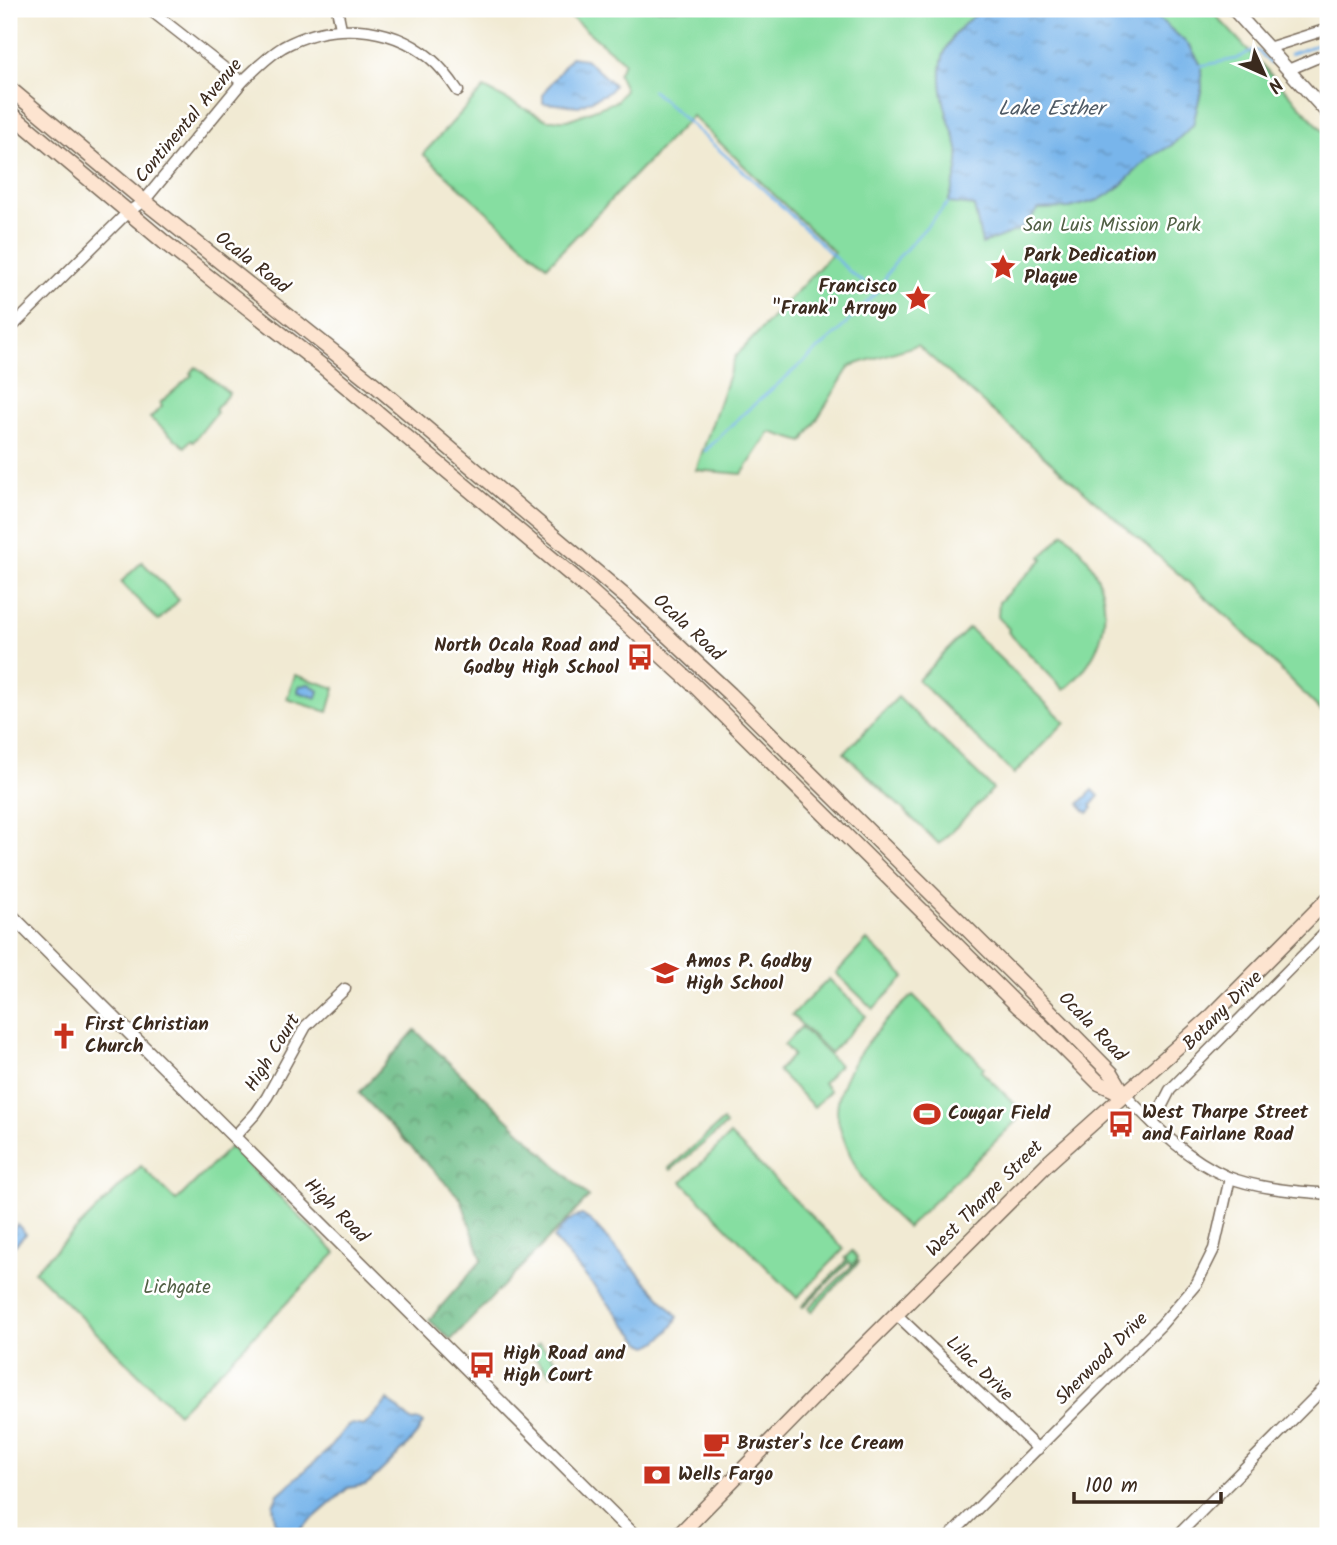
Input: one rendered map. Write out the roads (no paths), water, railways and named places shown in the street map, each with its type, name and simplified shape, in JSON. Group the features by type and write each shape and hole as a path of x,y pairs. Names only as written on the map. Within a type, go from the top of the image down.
{"main road":[{"name":"Ocala Road","path":"9,88 144,201 397,404 627,598 730,694 981,943 1112,1074 1124,1094"},
{"path":"10,113 25,102"},
{"name":"Ocala Road","path":"10,113 128,212 384,417 608,606 734,724 968,957 1100,1083 1124,1094"},
{"path":"384,417 397,404"},
{"path":"506,519 517,505"},
{"path":"520,530 531,516"},
{"path":"608,606 627,598"},
{"path":"717,708 730,694"},
{"path":"734,724 747,711"},
{"name":"West Tharpe Street","path":"678,1536 1048,1163 1213,1015 1328,899"},
{"path":"968,957 981,943"}],"street":[{"path":"337,9 341,29"},
{"path":"1233,9 1328,114"},
{"path":"154,13 242,82"},
{"name":"Continental Avenue","path":"9,330 128,212 144,201 242,82 283,47 313,34 341,29 387,35 416,48 432,59 458,91"},
{"path":"1268,48 1328,29"},
{"path":"1288,70 1328,53"},
{"name":"High Road","path":"9,913 635,1536"},
{"name":"Botany Drive","path":"1153,1124 1170,1090 1328,930"},
{"name":"High Court","path":"234,1137 267,1097 306,1026 345,989"},
{"path":"1124,1094 1153,1124 1191,1156 1230,1178 1328,1194"},
{"name":"Sherwood Drive","path":"950,1536 1161,1325 1197,1283 1214,1249 1230,1178"},
{"name":"Lilac Drive","path":"897,1314 1038,1448"},
{"path":"1177,1536 1328,1384"}],"water":[{"name":"Lake Esther","path":"983,9 1140,9 1155,15 1190,46 1201,65 1202,88 1193,125 1172,145 1149,158 1117,189 1099,200 1070,208 1039,209 1021,229 982,244 974,206 948,203 957,170 958,149 943,100 941,69 943,56 957,32"},
{"path":"571,57 585,59 614,85 609,92 579,106 543,103 543,94"},
{"path":"309,684 319,691 317,698 298,692 299,686"},
{"path":"1093,790 1099,796 1088,813 1079,804"},
{"path":"582,1215 591,1221 678,1317 657,1342 648,1346 641,1342 554,1239 566,1223"},
{"path":"17,1224 26,1234 13,1247 9,1238"},
{"path":"388,1400 411,1421 420,1420 423,1423 417,1434 371,1481 348,1488 293,1536 277,1536 273,1505 278,1494 326,1452 346,1427 352,1424 364,1426"}],"waterway":[{"path":"1290,54 1328,41"},
{"path":"1199,66 1236,59 1251,51 1258,51 1271,64"},
{"path":"652,90 875,292"},
{"path":"705,451 742,415 836,334 876,293 897,259 948,203"}],"place":[{"name":"Park Dedication Plaque","path":"1003,267"},
{"name":"Francisco \"Frank\" Arroyo","path":"918,298"},
{"name":"North Ocala Road and Godby High School","path":"640,657"},
{"name":"Amos P. Godby High School","path":"665,973"},
{"name":"First Christian Church","path":"64,1036"},
{"name":"Cougar Field","path":"927,1114"},
{"name":"West Tharpe Street and Fairlane Road","path":"1121,1124"},
{"name":"High Road and High Court","path":"482,1365"},
{"name":"Bruster's Ice Cream","path":"716,1444"},
{"name":"Wells Fargo","path":"657,1475"}],"park label":[{"name":"San Luis Mission Park","path":"1112,226"},
{"name":"Lichgate","path":"177,1288"}]}
